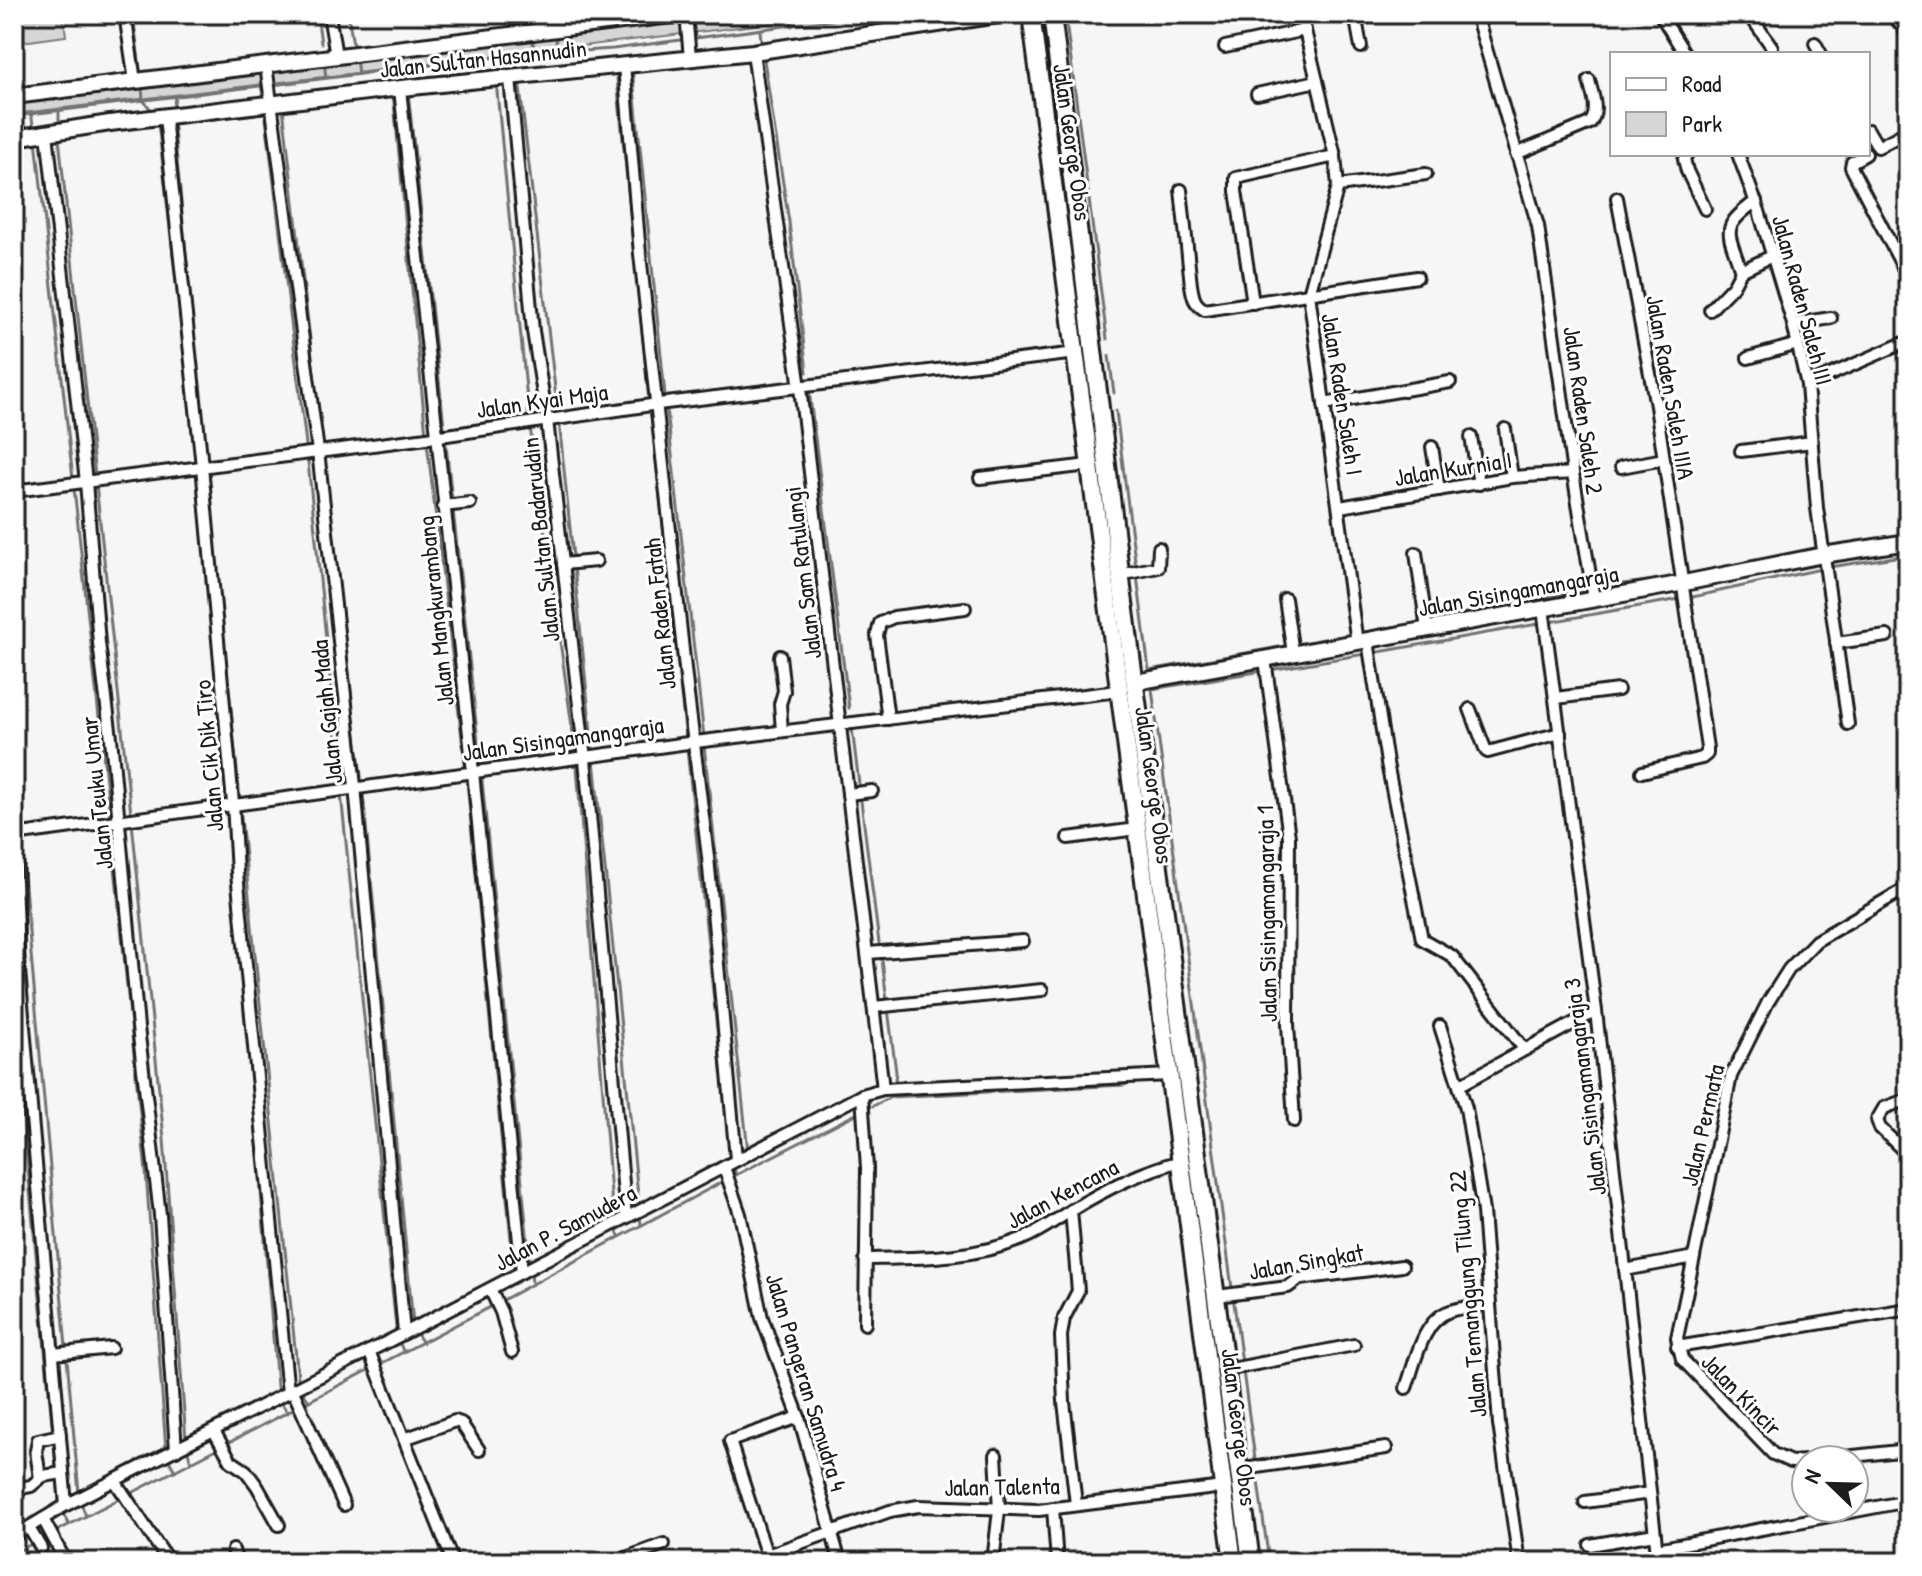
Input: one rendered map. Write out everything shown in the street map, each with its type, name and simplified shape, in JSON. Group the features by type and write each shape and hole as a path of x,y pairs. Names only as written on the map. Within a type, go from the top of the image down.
{"main road":[{"name":"Jalan George Obos","path":"1031,14 1089,465 1136,682 1169,1075 1233,1562"},
{"name":"Jalan George Obos","path":"1052,14 1116,585 1118,691 1137,829 1156,905 1217,1296 1251,1562"},
{"path":"1048,144 1067,142"}],"street":[{"path":"125,14 135,81"},
{"path":"329,14 336,56"},
{"path":"537,14 540,30"},
{"name":"Jalan Sultan Hasannudin","path":"14,138 400,89 753,52 1004,14"},
{"name":"Jalan Raden Saleh I","path":"1301,14 1335,156 1338,186 1309,294 1363,642"},
{"path":"1355,14 1361,47"},
{"name":"Jalan Raden Saleh 2","path":"1476,14 1538,226 1594,599"},
{"path":"1661,14 1684,52"},
{"path":"1749,14 1772,47"},
{"path":"1892,14 1908,34"},
{"path":"14,96 135,81 268,78 336,56 540,30 684,17 690,58"},
{"path":"1225,47 1305,30"},
{"path":"1815,43 1820,52"},
{"name":"Jalan Sam Ratulangi","path":"753,52 800,388 868,953 880,1006 883,1089"},
{"name":"Jalan Raden Fatah","path":"624,65 640,254 695,742 736,1159"},
{"name":"Jalan Gajah Mada","path":"268,78 318,451 355,786 404,1333"},
{"name":"Jalan Sultan Badaruddin","path":"510,78 533,331 547,420 585,759 626,1217"},
{"path":"1516,154 1590,123 1595,116 1595,106 1589,80"},
{"path":"1257,94 1317,81"},
{"name":"Jalan Mangkurambang","path":"400,89 473,772 522,1272"},
{"name":"Jalan Cik Dik Tiro","path":"165,117 202,466 237,873 290,1392 344,1505"},
{"path":"1871,151 1908,131"},
{"name":"Jalan Teuku Umar","path":"47,133 86,482 97,628 160,1215 176,1450"},
{"path":"1253,303 1236,178 1335,156"},
{"path":"1686,156 1687,171 1705,209"},
{"name":"Jalan Raden Saleh III","path":"1739,156 1756,201 1793,324 1807,385 1823,555 1848,724"},
{"path":"1862,156 1852,162 1851,167 1908,277"},
{"path":"1338,186 1426,174"},
{"path":"1181,190 1191,285 1198,306 1214,310 1417,277"},
{"name":"Jalan Raden Saleh IIIA","path":"1617,198 1664,459 1707,742 1707,754 1702,758 1642,772"},
{"path":"1741,271 1729,226 1733,218 1756,201"},
{"path":"1710,310 1733,286 1741,271 1772,256"},
{"path":"1793,324 1831,318"},
{"path":"1807,385 1908,341"},
{"path":"1748,358 1798,344"},
{"name":"Jalan Kyai Maja","path":"14,491 658,404 1076,353"},
{"path":"1324,404 1450,382"},
{"path":"1505,429 1512,477"},
{"path":"1471,437 1479,484"},
{"path":"1741,451 1812,442"},
{"path":"1432,447 1439,490"},
{"path":"1621,467 1664,459"},
{"path":"980,478 1089,465"},
{"name":"Jalan Kurnia I","path":"1340,507 1512,477 1573,473"},
{"path":"443,506 470,503"},
{"name":"Jalan Sisingamangaraja","path":"1136,682 1908,542"},
{"path":"1116,585 1158,567 1159,548"},
{"path":"1416,553 1427,629"},
{"path":"563,564 596,561"},
{"path":"1285,599 1293,653"},
{"path":"888,719 877,635 880,623 894,617 965,608"},
{"name":"Jalan Sisingamangaraja 3","path":"1543,608 1596,1011 1658,1562"},
{"path":"1836,643 1887,636"},
{"path":"1363,642 1421,937 1425,943 1452,956 1524,1049"},
{"path":"780,656 784,691 780,704 782,731"},
{"name":"Jalan Sisingamangaraja 1","path":"1265,659 1289,837 1288,1024 1294,1121"},
{"path":"1556,698 1618,690"},
{"name":"Jalan Sisingamangaraja","path":"14,835 355,786 1118,691"},
{"path":"1470,709 1488,752 1560,733"},
{"path":"848,794 872,791"},
{"path":"1068,838 1137,829"},
{"path":"14,860 19,970 66,1505"},
{"name":"Jalan Permata","path":"1694,1257 1731,1076 1768,1002 1789,969 1816,941 1908,887"},
{"path":"868,953 1023,941"},
{"path":"880,1006 1042,990"},
{"path":"1460,1085 1596,1011"},
{"name":"Jalan Temanggung Tilung 22","path":"1440,1026 1460,1085 1483,1211 1499,1424 1519,1562"},
{"name":"Jalan P. Samudera","path":"14,1536 32,1533 43,1519 66,1505 862,1095 883,1089 1169,1075"},
{"path":"862,1095 866,1117 867,1168 865,1324"},
{"path":"1908,1099 1884,1108 1877,1120 1880,1128 1908,1155"},
{"name":"Jalan Kencana","path":"865,1259 927,1258 984,1252 1033,1234 1071,1210 1151,1169 1181,1161"},
{"name":"Jalan Pangeran Samudra 4","path":"724,1167 740,1214 762,1318 799,1417 840,1562"},
{"path":"1071,1210 1078,1291 1064,1318 1061,1336 1064,1402 1076,1504"},
{"path":"1625,1270 1694,1257"},
{"name":"Jalan Kincir","path":"1694,1257 1677,1332 1677,1347 1687,1367 1773,1454 1790,1462"},
{"name":"Jalan Singkat","path":"1217,1296 1288,1287 1299,1279 1402,1266"},
{"path":"490,1289 501,1312 512,1352"},
{"path":"1406,1388 1435,1320 1449,1311 1488,1305"},
{"path":"1677,1347 1908,1309"},
{"path":"1226,1370 1354,1345"},
{"path":"53,1354 111,1348"},
{"path":"369,1351 453,1562"},
{"name":"Jalan Talenta","path":"799,1417 733,1438 730,1446 765,1550 770,1554 890,1511 918,1506 999,1510 1053,1508 1223,1487"},
{"path":"404,1439 455,1421 461,1423 479,1450"},
{"path":"214,1431 227,1453 252,1478 279,1525"},
{"path":"40,1478 36,1451 38,1440 60,1435"},
{"path":"1237,1470 1386,1448"},
{"path":"1870,1454 1908,1450"},
{"path":"993,1562 999,1510 996,1455"},
{"path":"14,1489 31,1486 40,1478 63,1473"},
{"path":"115,1481 169,1562"},
{"path":"1585,1502 1650,1493"},
{"path":"1657,1549 1908,1501"},
{"path":"1053,1508 1057,1562"},
{"path":"43,1519 66,1562"},
{"path":"32,1533 41,1548"},
{"path":"1590,1545 1655,1534"},
{"path":"615,1562 664,1544"},
{"path":"233,1550 237,1562"}],"green space":[{"path":"14,14 63,14 66,36 14,43"},
{"path":"698,14 849,14 14,114 14,98"}],"waterway":[{"path":"133,14 140,69"},
{"path":"317,14 321,43"},
{"path":"348,14 354,51"},
{"path":"528,14 530,26"},
{"path":"552,14 554,26"},
{"path":"790,14 792,26"},
{"path":"272,85 497,57 613,49 875,14"},
{"path":"1042,14 1105,515"},
{"path":"1065,14 1107,339"},
{"path":"760,30 761,41"},
{"path":"555,33 558,53"},
{"path":"532,37 535,54"},
{"path":"517,56 518,72"},
{"path":"496,74 497,57"},
{"path":"356,58 358,74"},
{"path":"764,60 789,222 807,372"},
{"path":"324,62 326,78"},
{"path":"632,68 665,395"},
{"path":"404,69 406,81"},
{"path":"616,69 649,400"},
{"path":"519,80 558,414"},
{"path":"496,81 529,420"},
{"path":"14,116 260,86"},
{"path":"261,86 264,98"},
{"path":"142,87 143,100 153,112"},
{"path":"393,92 426,435"},
{"path":"408,92 480,760 532,1284"},
{"path":"173,111 175,97"},
{"path":"283,108 361,777"},
{"path":"59,110 59,126"},
{"path":"265,110 307,452 341,786"},
{"path":"31,114 34,128"},
{"path":"173,119 203,430"},
{"path":"158,122 195,448"},
{"path":"59,138 95,476"},
{"path":"36,140 146,1172 166,1450"},
{"path":"1109,356 1114,393"},
{"path":"809,390 849,708"},
{"path":"667,411 704,737"},
{"path":"1116,411 1149,670 1426,621 1589,588"},
{"path":"651,414 731,1159"},
{"path":"559,421 593,752"},
{"path":"530,427 576,755 613,1219"},
{"path":"427,442 465,764"},
{"path":"96,484 131,814"},
{"path":"211,513 240,800"},
{"path":"1829,567 1908,555"},
{"path":"1688,598 1821,569"},
{"path":"1597,587 1673,578"},
{"path":"1373,653 1680,599"},
{"path":"1270,670 1365,654"},
{"path":"1242,1363 1152,689 1263,671"},
{"path":"852,728 859,784"},
{"path":"704,745 748,1151"},
{"path":"594,760 641,1225"},
{"path":"14,763 79,1493"},
{"path":"467,781 514,1271"},
{"path":"341,794 397,1337 404,1353"},
{"path":"363,794 413,1324"},
{"path":"861,801 879,943"},
{"path":"240,808 299,1387 309,1401"},
{"path":"1144,816 1206,1292"},
{"path":"132,822 164,1139 186,1440"},
{"path":"882,960 887,1001"},
{"path":"888,1009 895,1080"},
{"path":"14,1021 60,1509 69,1524"},
{"path":"249,1045 278,1398 288,1413"},
{"path":"873,1106 891,1097 1125,1085"},
{"path":"733,1166 736,1175 856,1114"},
{"path":"501,1301 720,1183"},
{"path":"615,1227 619,1236"},
{"path":"128,1495 494,1305"},
{"path":"415,1331 423,1343"},
{"path":"1243,1371 1269,1562"},
{"path":"187,1447 191,1463"},
{"path":"167,1457 175,1471"},
{"path":"14,1553 121,1498"},
{"path":"80,1501 86,1516"}]}
